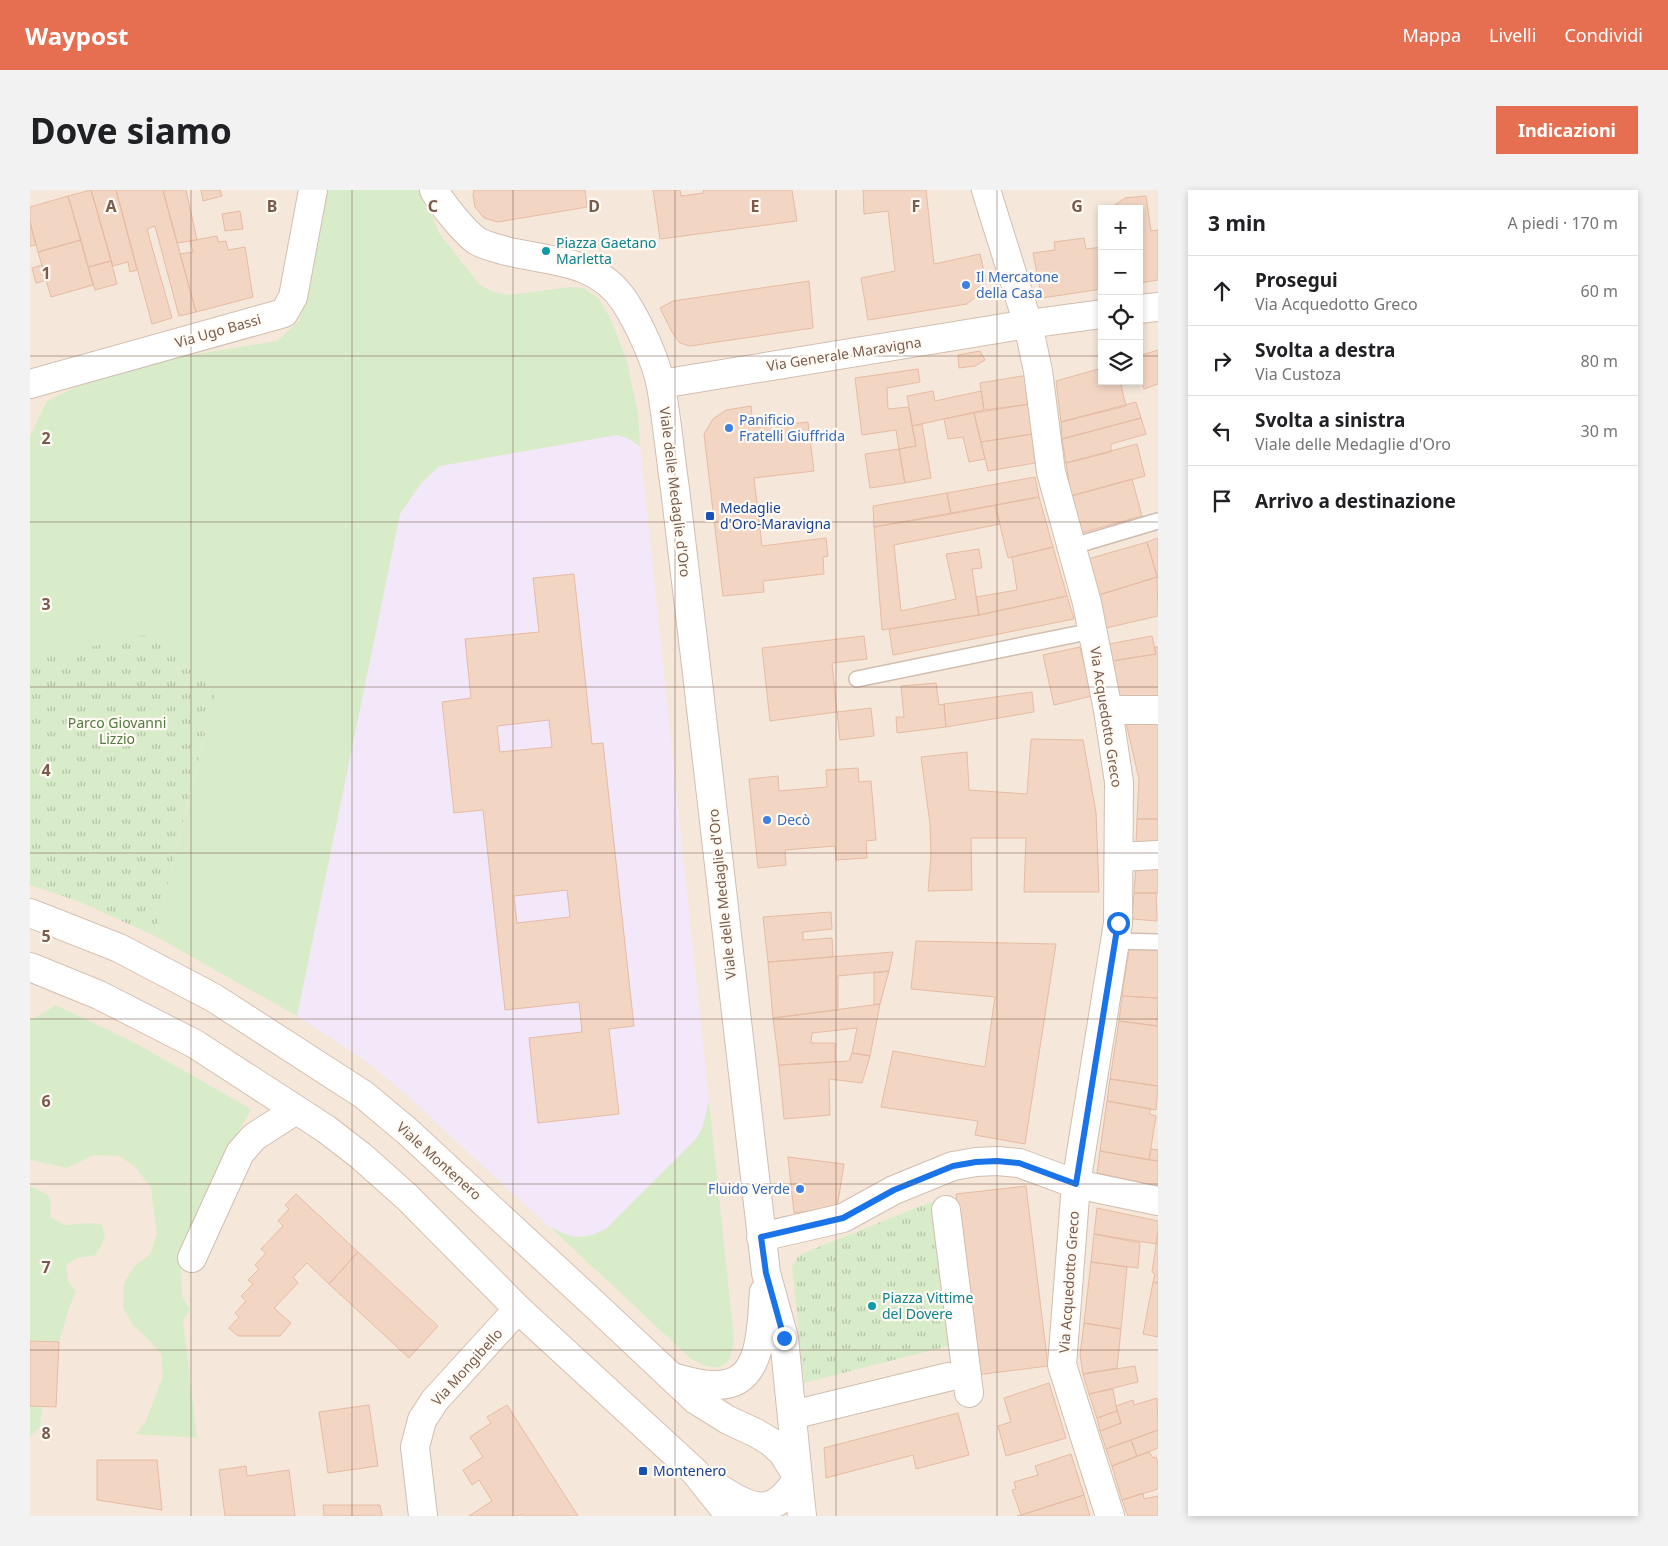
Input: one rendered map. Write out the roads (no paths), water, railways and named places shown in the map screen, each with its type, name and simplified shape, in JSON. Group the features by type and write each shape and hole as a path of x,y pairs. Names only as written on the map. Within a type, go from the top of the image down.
{"street":[{"name":"Via Ugo Bassi","path":"30,384 284,312 293,297 313,190"},
{"name":"Viale delle Medaglie d'Oro","path":"434,190 439,199 467,233 479,242 492,247 582,267 597,273 610,284 625,301 650,352 661,384 685,569 761,1237 766,1273 784,1338 802,1516"},
{"path":"454,190 459,222"},
{"name":"Via Acquedotto Greco","path":"991,192 1028,324 1038,371 1051,472 1070,547 1087,603 1108,710 1119,782 1120,857 1118,923 1076,1184 1062,1365 1110,1516"},
{"path":"1143,309 1158,307"},
{"name":"Via Generale Maravigna","path":"661,384 1028,324 1098,315"},
{"path":"1108,710 1158,710"},
{"path":"1120,857 1158,855"},
{"name":"Viale Montenero","path":"30,913 119,948 214,998 364,1095 407,1131 696,1400 728,1420 771,1442 783,1453 798,1478"},
{"path":"30,967 99,995 195,1044 326,1129 361,1156 407,1197 518,1309 695,1472 751,1510 760,1514 766,1514 781,1507 792,1493 798,1478"},
{"path":"192,1258 240,1153 254,1137 296,1110"},
{"path":"761,1237 843,1218 894,1190 953,1166 976,1162 1019,1163 1076,1184 1158,1201"},
{"path":"792,1415 958,1385 946,1210"},
{"path":"672,1377 699,1384 718,1385 730,1383 740,1378 748,1370 757,1356 760,1341 766,1273"},
{"name":"Via Mongibello","path":"423,1516 415,1448 422,1420 435,1400 518,1309"},
{"path":"695,1472 730,1516"}],"lane":[{"path":"1070,547 1158,521"},
{"path":"857,679 1092,631"},
{"path":"1115,941 1158,942"}],"place":[{"name":"Piazza Gaetano Marletta","path":"546,251"},
{"name":"Il Mercatone della Casa","path":"966,285"},
{"name":"Panificio Fratelli Giuffrida","path":"729,428"},
{"name":"Medaglie d'Oro-Maravigna","path":"710,516"},
{"name":"Decò","path":"767,820"},
{"name":"Fluido Verde","path":"800,1189"},
{"name":"Piazza Vittime del Dovere","path":"872,1306"},
{"name":"Montenero","path":"643,1471"}],"park label":[{"name":"Parco Giovanni Lizzio","path":"117,732"}]}
